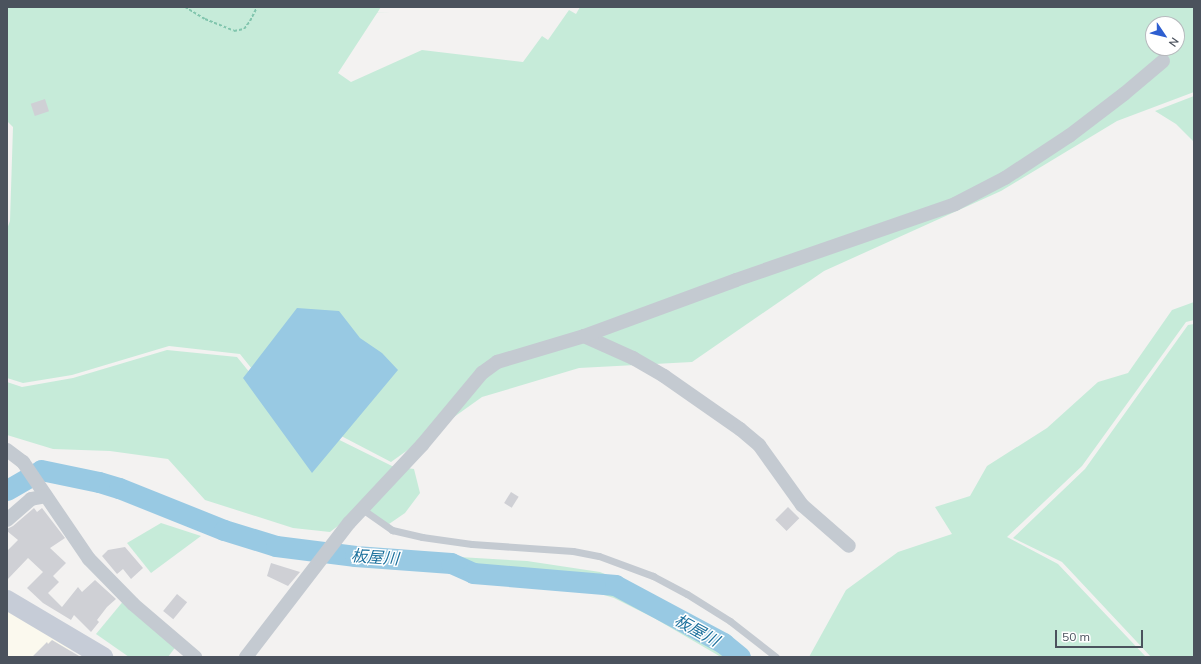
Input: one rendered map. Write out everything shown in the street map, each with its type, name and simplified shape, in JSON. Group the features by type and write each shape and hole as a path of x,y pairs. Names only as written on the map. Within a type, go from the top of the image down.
{"main road":[{"path":"7,600 103,657"}],"street":[{"path":"246,657 335,540 422,445 482,373 497,362 584,336 736,280 955,204 1005,178 1069,136 1124,94 1163,61"},
{"path":"584,336 633,358 664,376 740,429 760,445 802,505 849,546"},
{"path":"7,450 23,462 89,559 133,604 195,657"},
{"path":"7,520 31,499 44,494"}],"lane":[{"path":"362,509 392,530 422,537 472,544 573,551 599,556 653,576 687,594 730,621 776,657"}],"path":[{"path":"185,7 205,19 234,32 244,29 257,7"}],"shaded area":[{"path":"7,605 75,646 64,657 7,657"}],"green space":[{"path":"7,7 381,7 338,73 351,82 422,50 523,62 542,36 548,40 569,10 576,14 580,7 1194,7 1194,92 1117,121 1001,191 824,271 692,362 579,368 482,397 391,462 280,404 240,354 169,346 72,375 23,383 7,378 7,229 10,221 13,127 7,121"},
{"path":"1194,96 1194,142 1176,124 1155,111"},
{"path":"1194,302 1194,320 1186,322 1082,466 1007,537 1058,564 1146,657 809,657 846,590 898,552 952,534 935,507 970,496 987,466 1047,428 1098,382 1128,373 1172,310"},
{"path":"1194,324 1194,657 1151,657 1062,562 1013,538 1085,469 1188,325"},
{"path":"167,350 237,357 281,411 392,466 414,469 420,493 405,513 389,524 356,512 330,532 293,528 205,500 168,459 110,451 53,449 7,435 7,382 22,387 73,378"},
{"path":"161,523 201,536 151,573 127,543"},
{"path":"459,557 527,561 600,572 627,583 600,577 469,568"},
{"path":"571,585 593,585 627,595 728,652 733,657 721,657 654,618 614,598"},
{"path":"125,599 177,645 168,657 129,657 96,634"}],"water":[{"path":"297,308 339,311 360,338 382,353 398,370 312,473 243,378"}],"building":[{"path":"45,99 49,111 35,116 31,104"},
{"path":"511,492 519,497 512,508 504,503"},
{"path":"788,507 799,518 787,531 775,520"},
{"path":"34,508 37,512 42,508 65,538 50,548 66,563 53,576 59,582 48,593 62,607 78,587 82,592 95,580 116,599 107,607 97,620 99,622 91,632 74,615 71,620 43,603 27,588 43,572 28,558 7,580 7,551 18,540 7,531 7,529 13,526"},
{"path":"125,547 143,568 131,579 123,569 117,574 102,556 108,550"},
{"path":"271,563 300,572 288,586 267,576"},
{"path":"177,594 187,602 173,619 163,611"},
{"path":"52,640 80,657 32,657 47,642 48,644"}],"waterway":[{"name":"板屋川","path":"7,490 41,470 99,482 119,488 224,530 276,546 355,556 451,563 473,573 615,585 723,643 740,657"}]}
